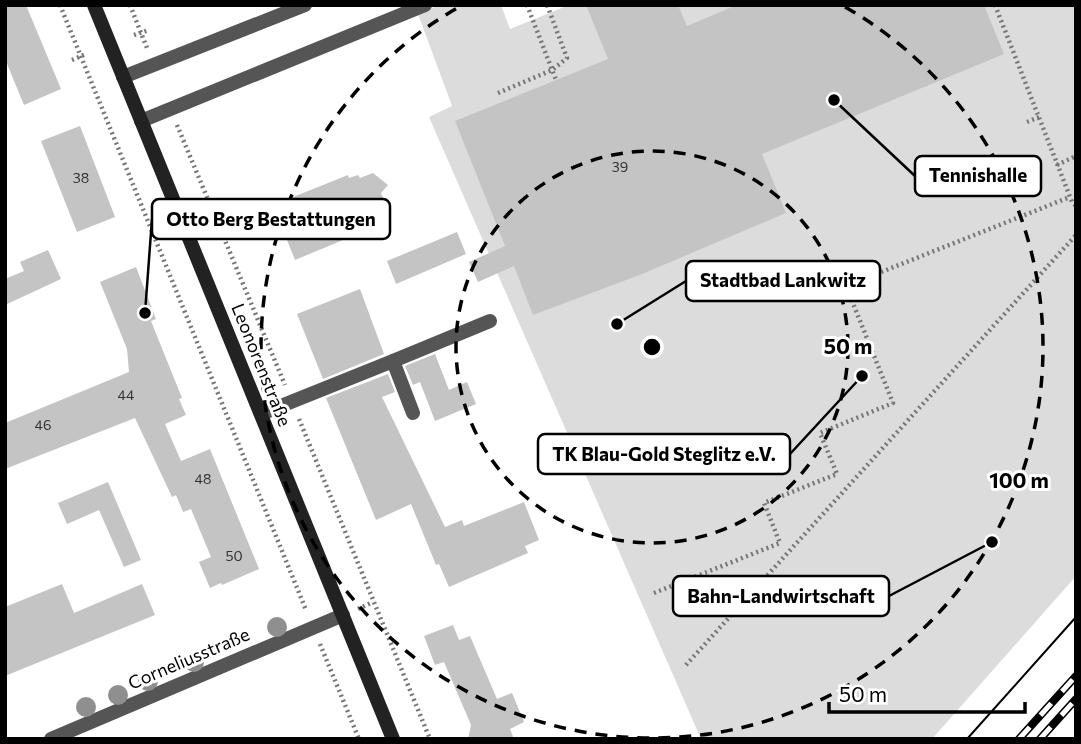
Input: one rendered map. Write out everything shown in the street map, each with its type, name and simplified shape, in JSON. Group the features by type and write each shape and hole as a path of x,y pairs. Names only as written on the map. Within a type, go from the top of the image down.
{"main road":[{"name":"Leonorenstraße","path":"94,5 393,739"}],"street":[{"path":"123,77 305,5"},
{"path":"141,121 425,5"},
{"path":"261,414 490,321"},
{"path":"393,361 414,413"},
{"name":"Corneliusstraße","path":"51,739 343,615"}],"path":[{"path":"60,5 83,55 302,599"},
{"path":"527,5 556,80"},
{"path":"498,93 552,70 568,58 547,5"},
{"path":"995,5 1029,86 1057,165 1076,205"},
{"path":"134,35 149,30"},
{"path":"72,60 83,55"},
{"path":"171,109 430,739"},
{"path":"1027,122 1039,117"},
{"path":"1057,165 1076,156"},
{"path":"654,593 780,543 764,503 836,474 820,433 893,403 846,286 1070,197"},
{"path":"686,665 1076,235"},
{"path":"327,660 359,739"}],"shaded area":[{"path":"439,5 501,5 510,29 569,5 1076,5 1076,576 932,739 701,739 429,117 452,106 418,14"}],"building":[{"path":"5,5 26,5 61,89 24,105 5,59"},
{"path":"586,5 678,5 687,26 737,5 984,5 1004,54 762,154 786,213 642,274 533,315 514,266 478,282 469,262 505,246 455,121 608,59"},
{"path":"80,126 115,217 77,232 41,141"},
{"path":"373,173 388,185 381,193 390,215 377,220 379,225 295,260 273,205 348,175 349,178 358,175 360,178"},
{"path":"457,232 466,254 396,284 387,261"},
{"path":"48,250 61,279 5,305 5,279 24,271 20,262"},
{"path":"136,267 156,319 151,321 182,398 179,399 186,415 165,424 181,461 210,449 259,569 222,585 221,583 210,588 199,562 211,557 191,509 183,512 176,495 172,497 135,418 5,469 5,423 129,372 127,349 100,282"},
{"path":"360,289 384,354 323,379 297,314"},
{"path":"435,354 449,390 467,382 476,404 435,421 420,382 413,385 405,366"},
{"path":"388,374 395,392 382,397 445,527 462,520 464,526 524,502 539,540 525,546 528,553 449,587 439,564 436,565 411,504 376,520 326,398"},
{"path":"108,482 141,560 124,567 99,510 67,524 58,503"},
{"path":"62,584 74,613 142,584 155,615 5,676 5,607"},
{"path":"453,625 459,640 470,636 497,699 512,693 524,722 510,729 514,739 468,739 471,725 444,662 435,665 424,636"}],"tram line":[{"path":"967,739 1076,617"}],"railway":[{"path":"1019,739 1076,676"},
{"path":"1040,739 1076,699"}],"place":[{"name":"Tennishalle","path":"834,100"},
{"name":"Otto Berg Bestattungen","path":"145,313"},
{"name":"Stadtbad Lankwitz","path":"617,324"},
{"name":"TK Blau-Gold Steglitz e.V.","path":"862,376"},
{"name":"Bahn-Landwirtschaft","path":"992,542"}]}
